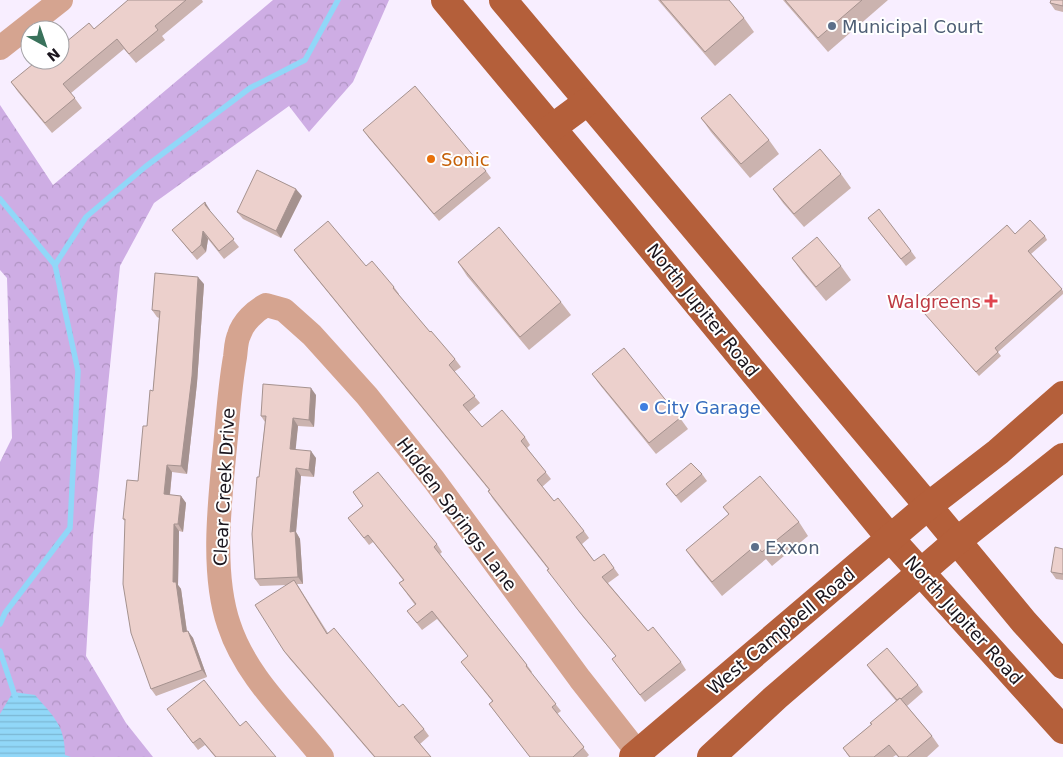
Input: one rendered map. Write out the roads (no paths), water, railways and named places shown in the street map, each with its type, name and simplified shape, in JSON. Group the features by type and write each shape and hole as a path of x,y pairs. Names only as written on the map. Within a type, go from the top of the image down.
{"main road":[{"name":"North Jupiter Road","path":"445,0 890,538 1063,730"},
{"path":"503,0 1024,622 1063,665"},
{"path":"552,128 588,102"},
{"name":"West Campbell Road","path":"636,755 928,506 998,452 1063,396"},
{"path":"711,757 776,697 957,541 1063,457"}],"street":[{"path":"0,48 61,0"},
{"name":"Hidden Springs Lane","path":"255,311 266,305 284,310 312,335 367,396 434,480 636,755"},
{"name":"Clear Creek Drive","path":"255,311 239,334 230,390 220,510 219,571 222,600 229,626 245,661 266,690 299,727 322,757"}],"water":[{"path":"13,692 35,695 57,722 63,736 65,755 71,757 0,757 0,714"}],"waterway":[{"path":"55,265 86,217 145,167 250,88 305,60 338,0"},
{"path":"0,199 55,265 78,371 70,528 5,613 0,624"},
{"path":"0,651 16,699"}],"place":[{"name":"Municipal Court","path":"832,26"},
{"name":"Sonic","path":"431,159"},
{"name":"Walgreens","path":"991,301"},
{"name":"City Garage","path":"644,407"},
{"name":"Exxon","path":"755,547"}]}
